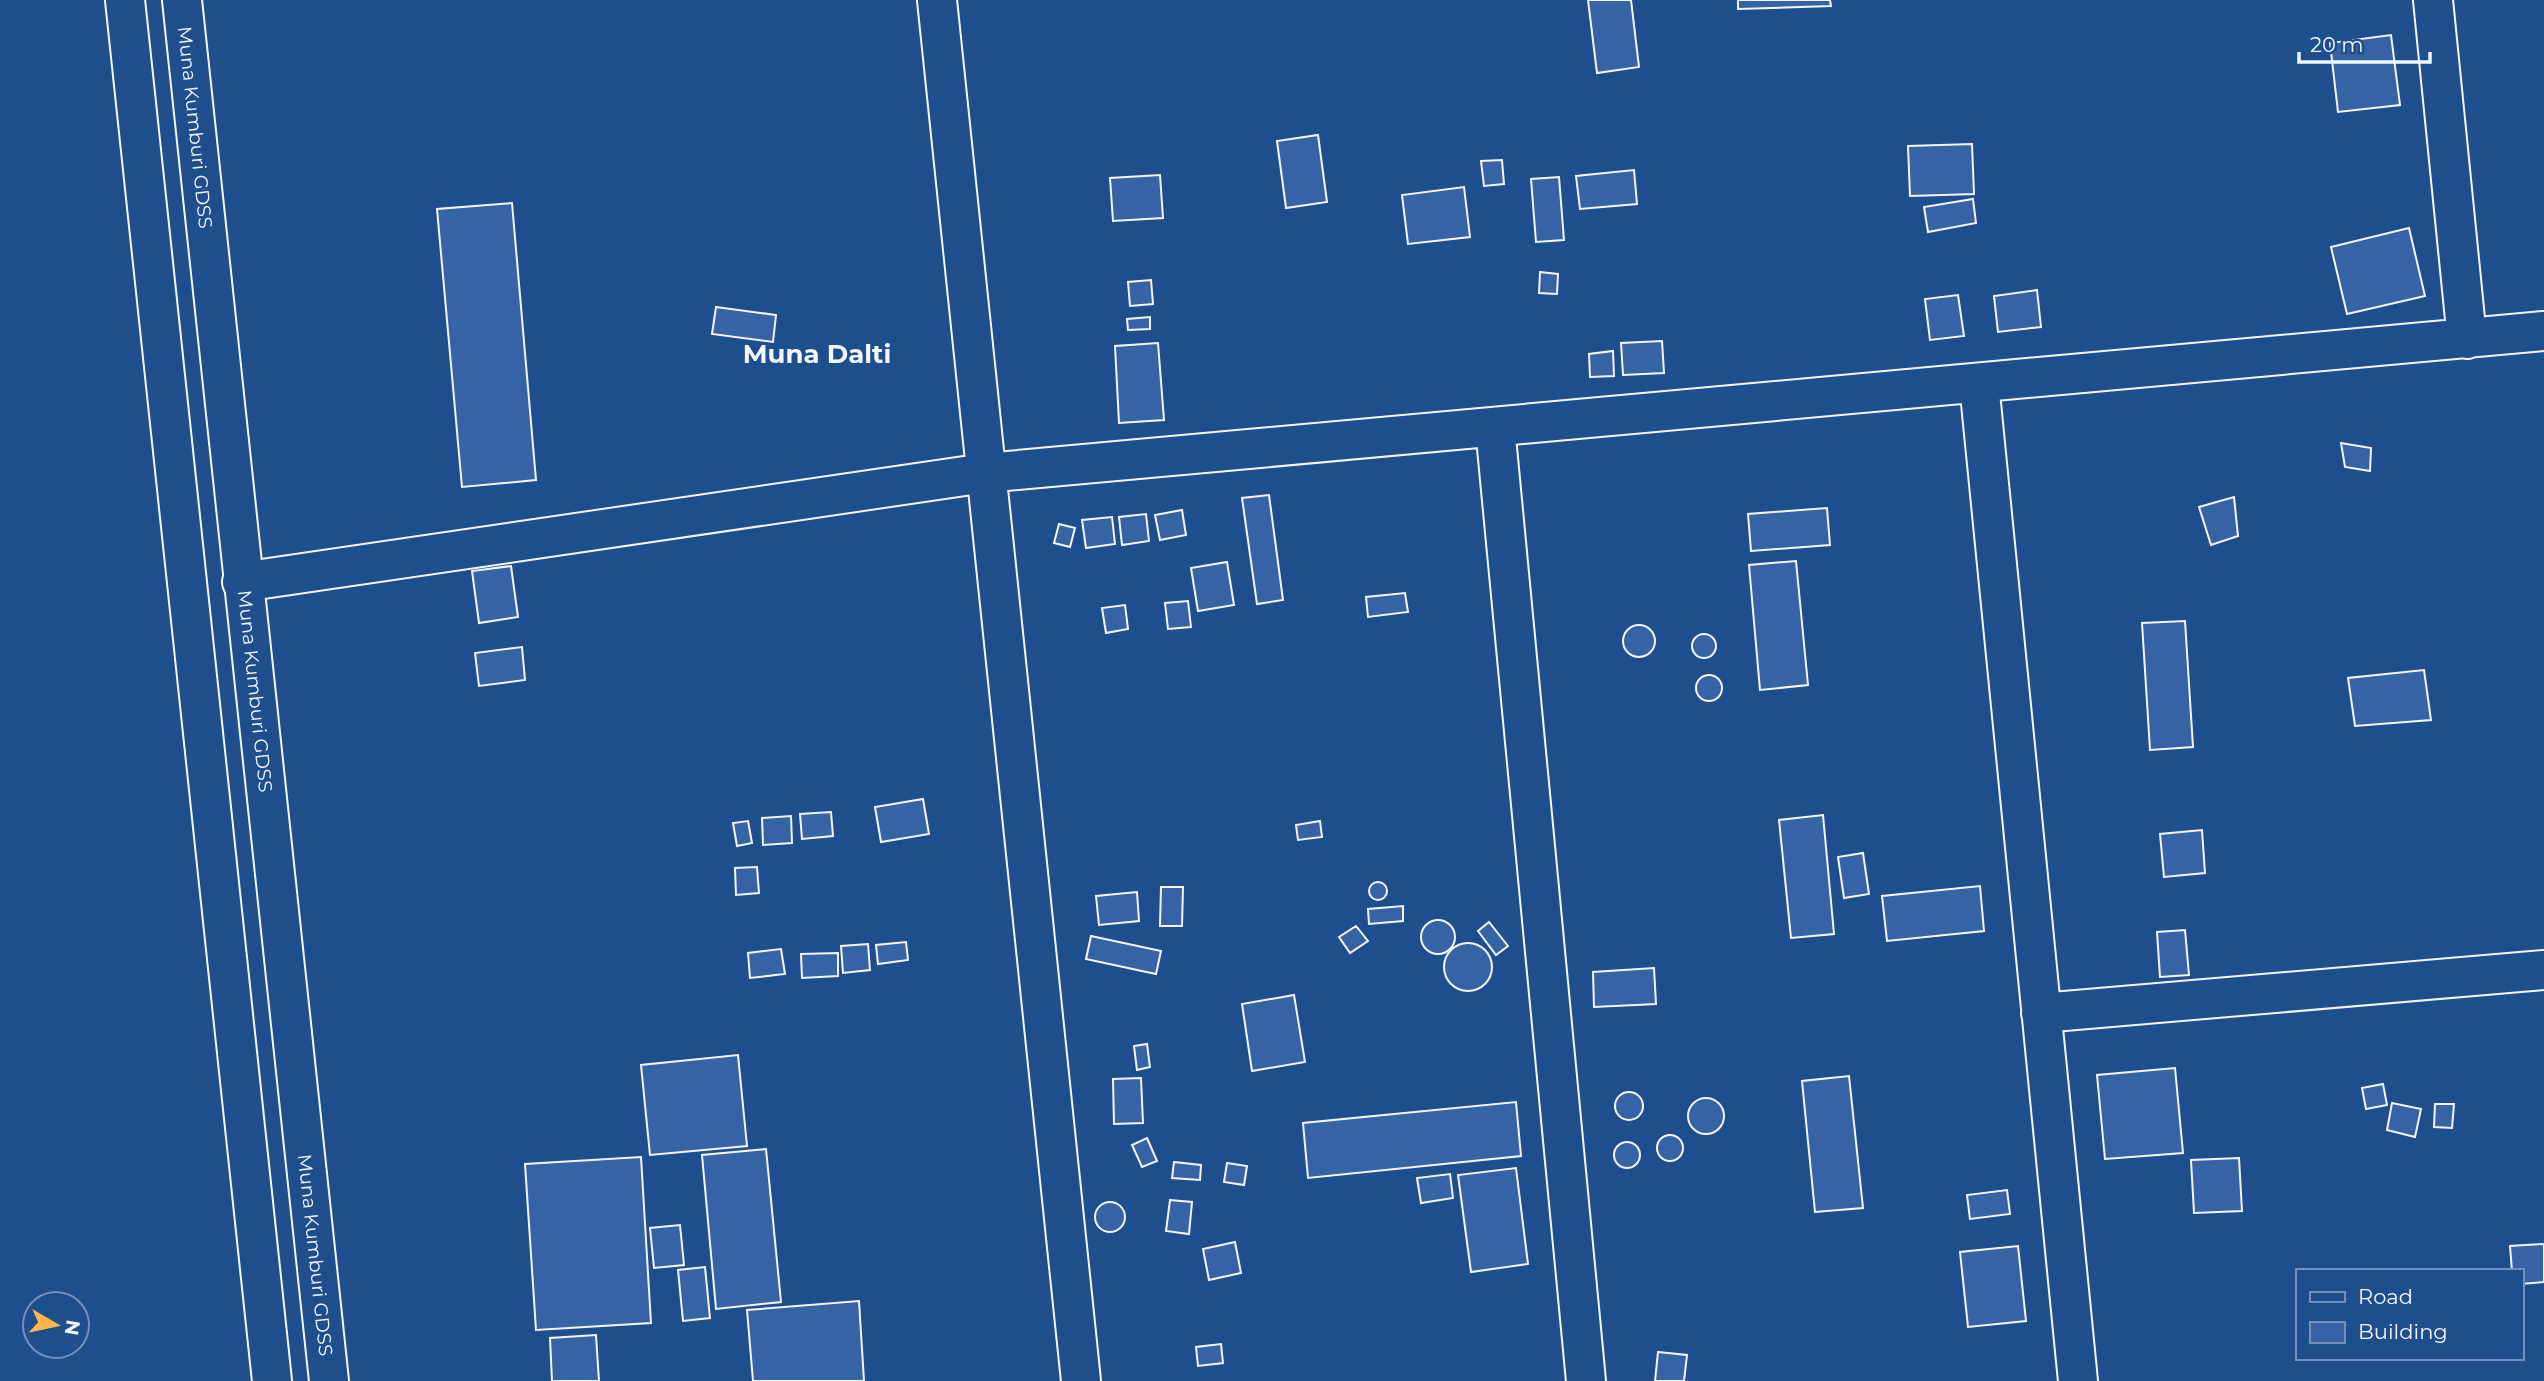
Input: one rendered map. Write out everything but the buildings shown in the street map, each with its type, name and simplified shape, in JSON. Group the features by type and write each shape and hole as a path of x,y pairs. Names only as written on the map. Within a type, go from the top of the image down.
{"main road":[{"path":"125,0 272,1381"},
{"name":"Muna Kumburi GDSS","path":"181,0 329,1381"},
{"path":"937,0 1081,1381"},
{"path":"2433,0 2467,339"},
{"path":"242,582 985,473 2544,331"},
{"path":"1979,383 2078,1381"},
{"path":"1495,426 1586,1381"},
{"path":"2042,1013 2544,970"}],"district":[{"name":"Muna Dalti","path":"817,354"}]}
